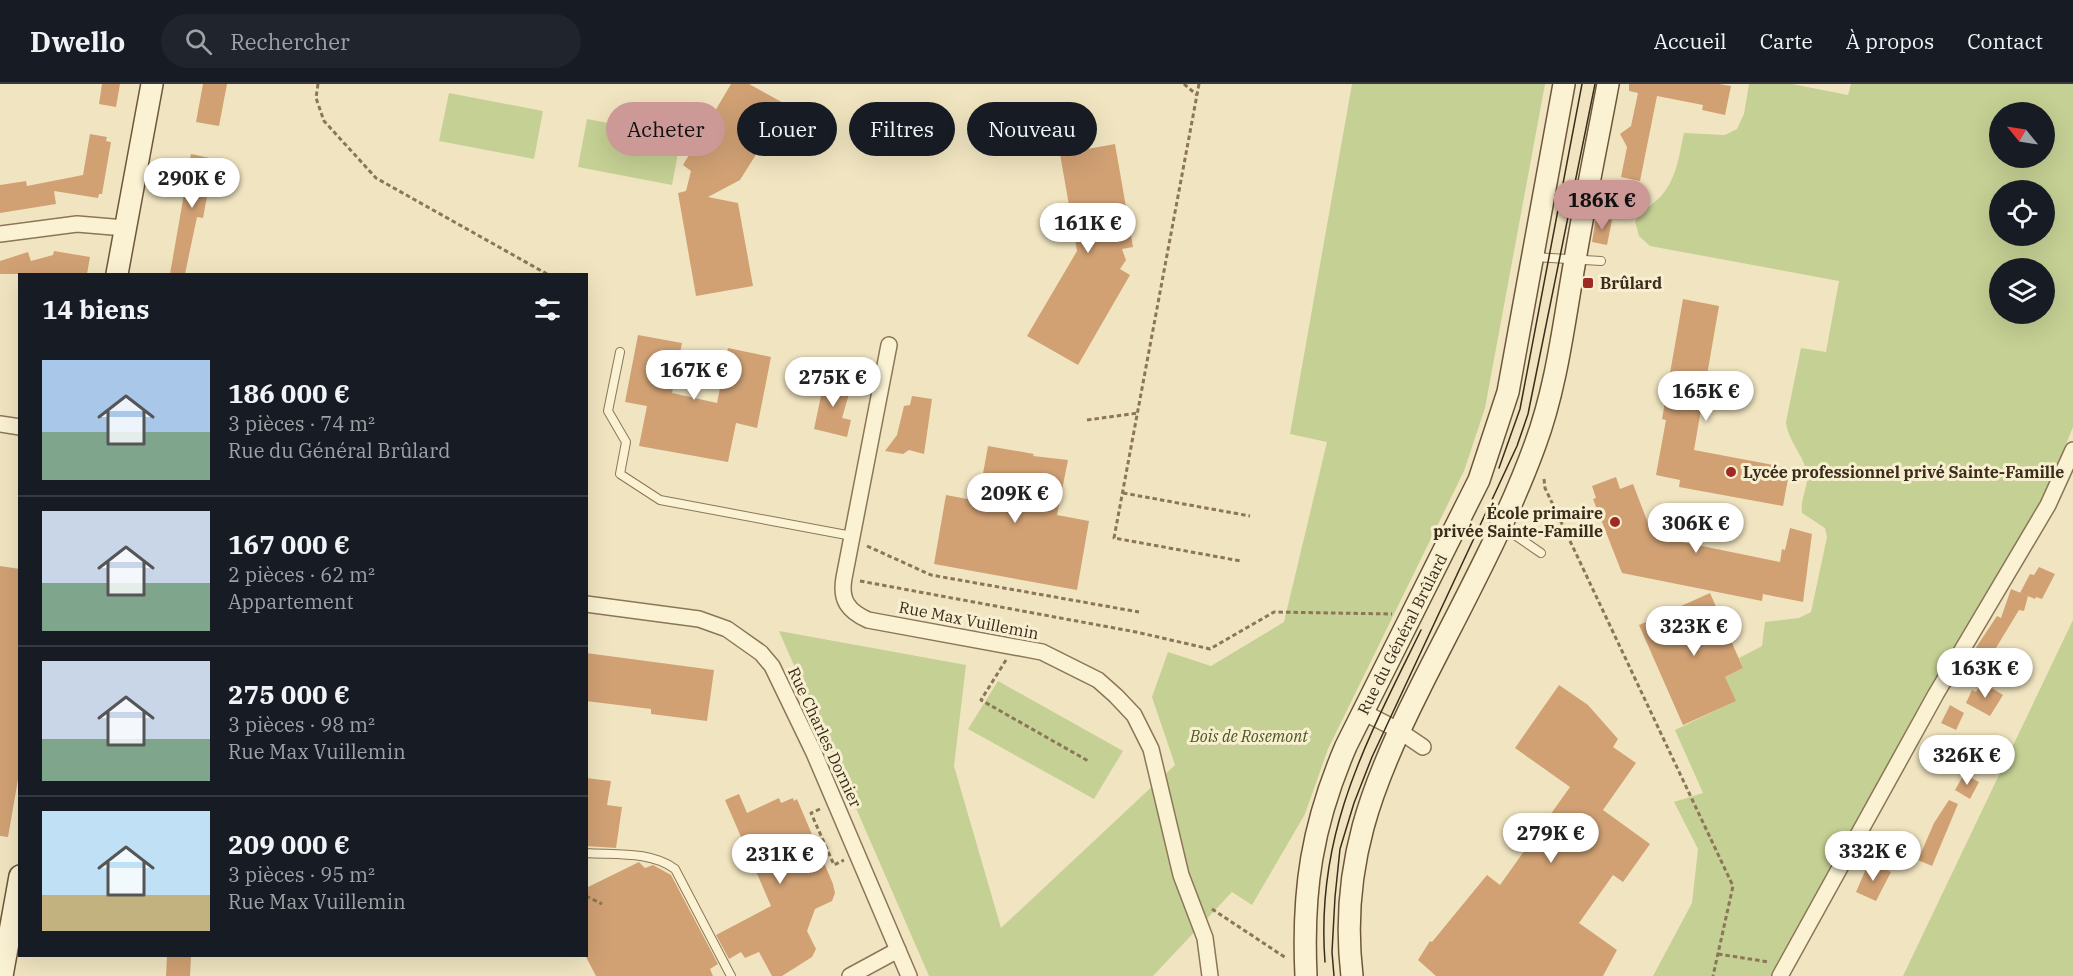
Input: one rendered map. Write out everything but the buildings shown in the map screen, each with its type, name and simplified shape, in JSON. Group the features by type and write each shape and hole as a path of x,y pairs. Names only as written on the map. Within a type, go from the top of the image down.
{"main road":[{"path":"117,273 152,84"},
{"name":"Rue du Général Brûlard","path":"1306,976 1306,887 1314,838 1331,781 1479,480 1508,392 1564,84"},
{"path":"1352,976 1348,914 1357,845 1375,784 1398,730 1500,524 1536,443 1546,406 1608,84"},
{"path":"2,976 18,887"}],"street":[{"path":"0,234 77,224 125,228"},
{"name":"Rue Max Vuillemin","path":"889,345 842,591 848,607 868,620 1042,651 1098,680 1134,716 1151,748 1181,875 1205,938 1210,976"},
{"path":"0,424 18,427"},
{"path":"1783,971 1936,694 2048,505 2073,450"},
{"name":"Rue Charles Dornier","path":"588,604 699,619 727,629 761,653 772,666 795,710 909,976"},
{"path":"1363,712 1398,730 1423,747"},
{"path":"850,976 897,950"}],"lane":[{"path":"1533,257 1600,261"},
{"path":"620,352 608,411 626,442 620,474 660,500 852,536"},
{"path":"1500,524 1541,553"},
{"path":"588,853 639,856 667,862 675,868 731,976"}],"path":[{"path":"318,84 316,98 324,121 375,178 544,273"},
{"path":"1184,84 1197,95"},
{"path":"1199,84 1114,538 1241,561"},
{"path":"1087,420 1138,413"},
{"path":"1542,471 1545,488 1733,886 1713,976"},
{"path":"1123,493 1250,516"},
{"path":"866,545 931,575 1139,612"},
{"path":"858,581 1136,632 1209,650 1274,612 1400,614"},
{"path":"1008,658 981,700 1090,762"},
{"path":"824,807 811,813 834,865 846,859"},
{"path":"588,897 603,904"},
{"path":"1205,904 1288,959"},
{"path":"1718,954 1783,971"}],"green space":[{"name":"Bois de Rosemont","path":"1352,84 1545,84 1485,408 1464,471 1328,749 1305,814 1252,905 1232,892 1153,976 929,976 779,631 966,665 954,766 1001,928 1175,765 1152,697 1168,652 1211,666 1284,622 1327,442 1290,434"},
{"path":"1749,84 1792,84 1848,95 1851,84 2073,84 2073,427 2043,500 1771,976 1653,976 1692,903 1698,849 1674,802 1703,793 1675,730 1735,701 1725,677 1743,668 1739,658 1762,646 1765,622 1799,618 1811,612 1827,537 1825,528 1802,513 1806,468 1790,436 1786,422 1801,348 1826,352 1839,281 1650,246 1639,236 1635,221 1662,195 1671,181 1677,166 1684,133 1725,135 1737,129 1744,114"},
{"path":"449,93 543,111 534,159 439,141"},
{"path":"587,119 606,123 606,156 677,156 672,185 578,167"},
{"path":"2073,620 2073,976 1903,976"},
{"path":"998,681 1123,751 1094,799 968,729"}],"tram line":[{"path":"1499,468 1520,409 1582,84"},
{"path":"1334,976 1332,952 1340,849 1354,803 1372,757 1517,446 1528,414 1595,84"},
{"path":"1325,962 1324,915 1328,871 1337,829 1364,750 1421,630"}],"place":[{"name":"Brûlard","path":"1588,283"},
{"name":"Lycée professionnel privé Sainte-Famille","path":"1731,472"},
{"name":"École primaire privée Sainte-Famille","path":"1615,522"}]}
